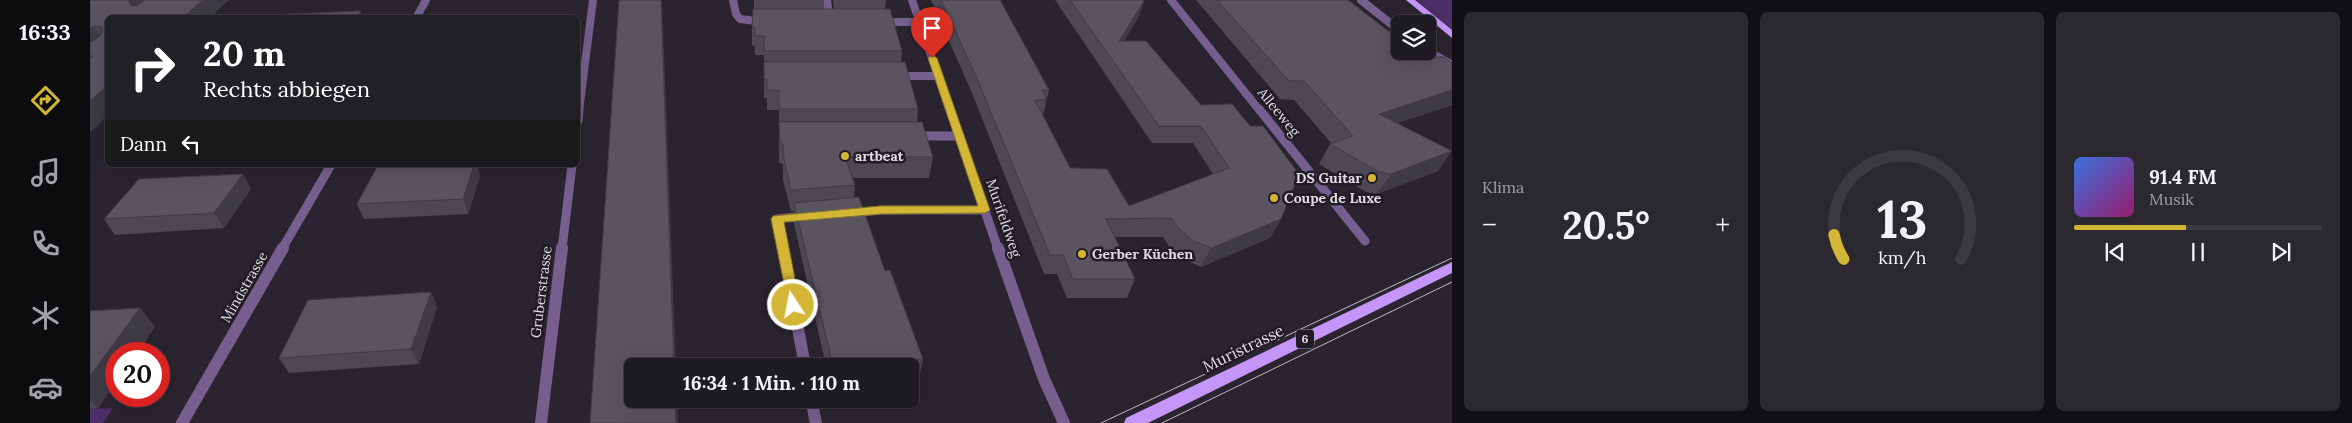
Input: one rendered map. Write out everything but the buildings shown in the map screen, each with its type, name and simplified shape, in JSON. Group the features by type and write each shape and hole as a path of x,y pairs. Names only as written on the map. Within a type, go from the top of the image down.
{"main road":[{"path":"1410,0 1452,35"},
{"name":"Muristrasse","path":"1132,423 1452,267"}],"street":[{"path":"418,15 426,0"},
{"path":"580,105 593,0"},
{"path":"733,0 736,14 740,19 749,22 772,22"},
{"path":"827,0 830,22"},
{"name":"Murifeldweg","path":"912,0 1044,379 1064,423"},
{"name":"Alleeweg","path":"1171,0 1365,241"},
{"path":"1361,0 1391,24"},
{"path":"820,22 839,22"},
{"path":"877,22 920,22"},
{"path":"1436,56 1452,65"},
{"path":"892,76 939,76"},
{"path":"903,136 960,136"},
{"name":"Mindstrasse","path":"182,423 330,167"},
{"name":"Gruberstrasse","path":"539,422 572,167"},
{"path":"843,213 881,210 985,210"},
{"path":"803,358 777,219 815,216"},
{"path":"813,408 816,423"}],"shaded area":[{"path":"1416,0 1452,0 1452,32 1436,18 1436,15 1433,15"},
{"path":"113,408 103,423 90,423 90,409"}],"tram line":[{"path":"1101,423 1452,258"},
{"path":"1162,423 1452,282"}],"place":[{"name":"artbeat","path":"845,156"},
{"name":"DS Guitar","path":"1372,178"},
{"name":"Coupe de Luxe","path":"1274,198"},
{"name":"Gerber Küchen","path":"1082,254"}],"route":[{"path":"793,305 777,219 881,210 985,210 932,58"}]}
